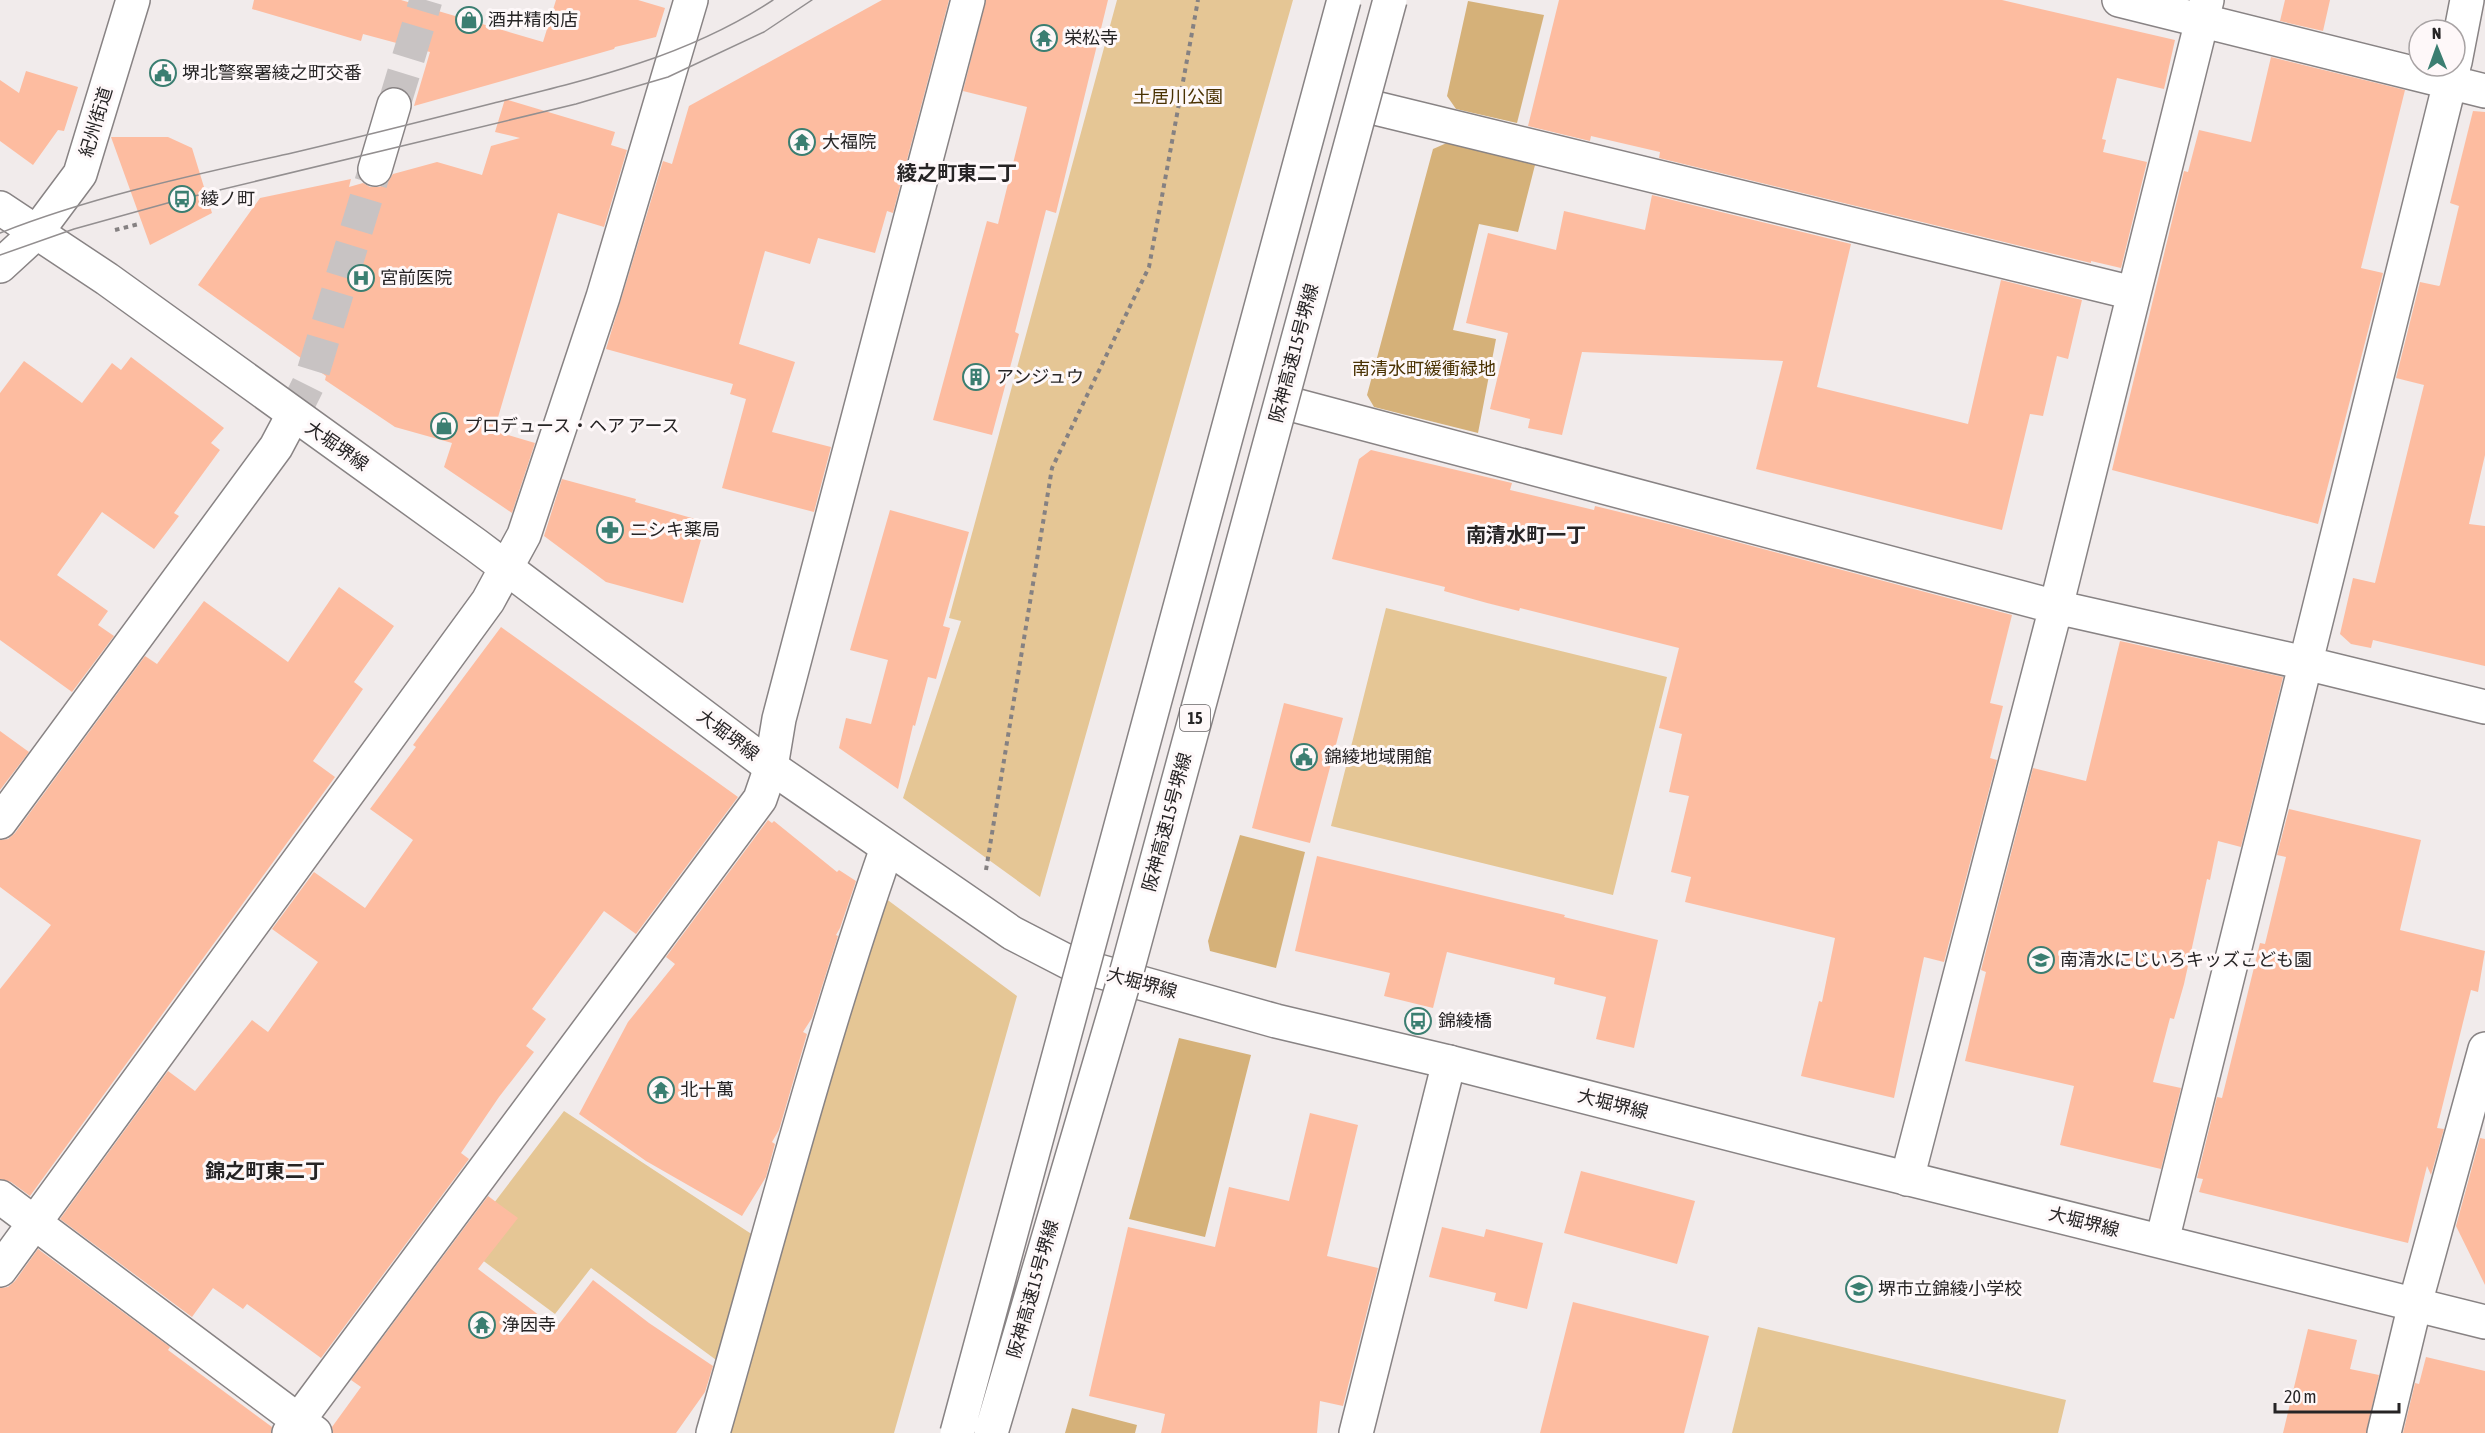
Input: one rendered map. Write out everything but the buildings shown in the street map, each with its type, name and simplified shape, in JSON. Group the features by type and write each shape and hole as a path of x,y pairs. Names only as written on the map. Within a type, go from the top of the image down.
{"main road":[{"name":"紀州街道","path":"0,266 36,233 80,174 133,0"},
{"path":"0,1270 488,601 507,568 524,535 603,297 691,0"},
{"path":"0,1197 301,1429 760,799 771,767 778,719 968,0"},
{"path":"944,1433 1070,963 1337,0"},
{"name":"阪神高速15号堺線","path":"957,1433 1344,0"},
{"name":"阪神高速15号堺線","path":"991,1433 1128,967 1390,0"},
{"path":"1005,1433 1294,405 1399,0"},
{"path":"2119,0 2204,11 2407,59"},
{"path":"2464,18 2467,0"},
{"path":"1907,1179 2056,607 2204,11"},
{"path":"2162,1241 2452,78"},
{"path":"2466,78 2485,91"},
{"path":"375,169 394,105"},
{"path":"1371,106 2133,293"},
{"name":"大堀堺線","path":"0,208 107,279 507,568 771,767 1012,933 1070,963 1276,1021 1449,1062 1907,1179 2485,1322"},
{"path":"1294,405 2056,607 2305,663 2485,707"},
{"path":"0,822 276,447 293,415"},
{"path":"713,1433 869,897 887,848"},
{"path":"2384,1433 2415,1304 2485,1049"},
{"path":"1356,1433 1449,1062"}],"path":[{"path":"986,872 1052,468 1149,267 1198,0"},
{"path":"115,230 139,224"}],"green space":[{"name":"土居川公園","path":"1117,0 1293,0 1040,897 903,798 961,621 949,618"},
{"path":"1468,1 1544,15 1517,123 1456,109 1447,96"},
{"name":"南清水町緩衝緑地","path":"1449,142 1535,165 1518,232 1479,224 1453,330 1496,339 1478,433 1374,407 1367,395 1433,149"},
{"path":"1386,608 1667,677 1613,895 1331,826"},
{"path":"1240,835 1305,852 1276,968 1210,951 1208,941"},
{"path":"885,898 1017,996 894,1433 726,1433 877,906"},
{"path":"1179,1038 1251,1055 1205,1237 1129,1219"},
{"path":"564,1111 753,1235 723,1365 591,1268 555,1314 462,1245"},
{"path":"1758,1327 2066,1400 2058,1433 1732,1433"},
{"path":"1072,1408 1137,1425 1135,1433 1065,1433"}],"tunnel":[{"path":"394,105 426,0"},
{"path":"293,415 311,379 375,169"}],"tram line":[{"path":"0,233 72,208 144,187 368,135 603,75 673,51 741,20 773,0"},
{"path":"0,255 74,229 182,199 576,104 668,77 764,32 812,0"}],"place":[{"name":"酒井精肉店","path":"469,20"},
{"name":"栄松寺","path":"1044,38"},
{"name":"堺北警察署綾之町交番","path":"163,73"},
{"name":"大福院","path":"802,142"},
{"name":"綾ノ町","path":"182,199"},
{"name":"宮前医院","path":"361,278"},
{"name":"アンジュウ","path":"976,377"},
{"name":"プロデュース・ヘア アース","path":"444,426"},
{"name":"ニシキ薬局","path":"610,530"},
{"name":"錦綾地域開館","path":"1304,757"},
{"name":"南清水にじいろキッズこども園","path":"2041,960"},
{"name":"錦綾橋","path":"1418,1021"},
{"name":"北十萬","path":"661,1090"},
{"name":"堺市立錦綾小学校","path":"1859,1289"},
{"name":"浄因寺","path":"482,1325"}],"district":[{"name":"綾之町東二丁","path":"957,173"},
{"name":"南清水町一丁","path":"1526,535"},
{"name":"錦之町東二丁","path":"265,1171"}]}
